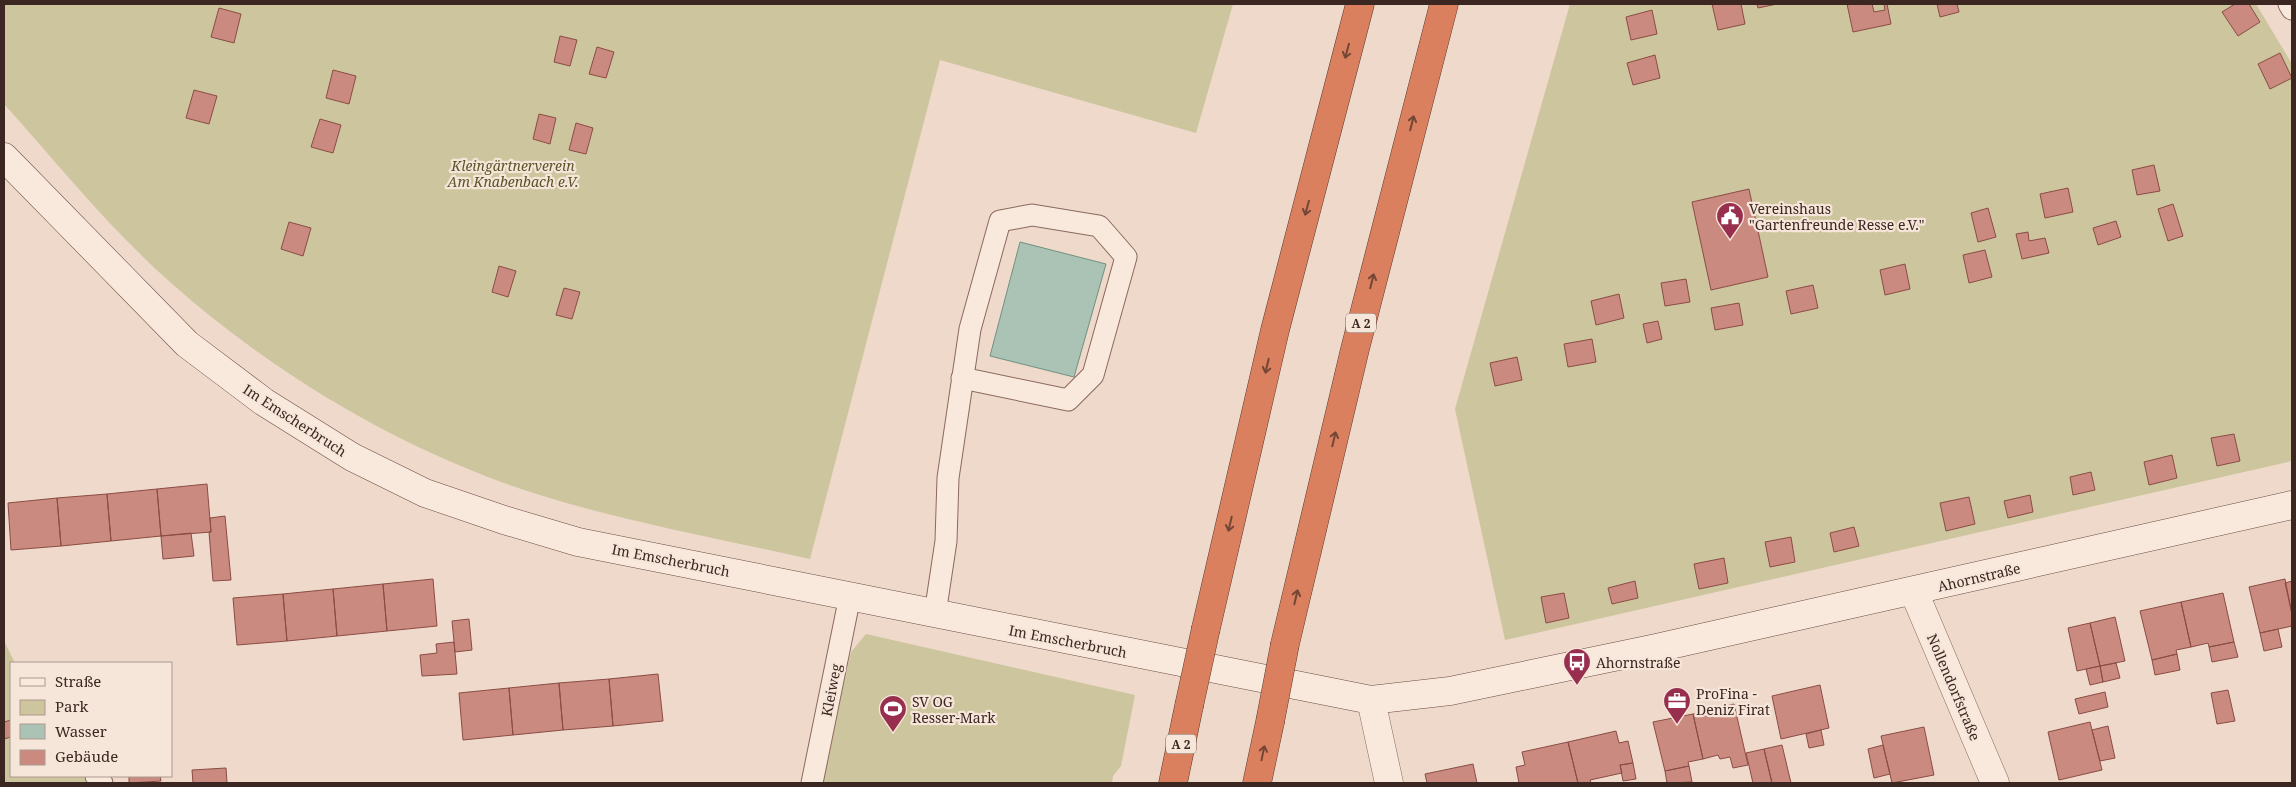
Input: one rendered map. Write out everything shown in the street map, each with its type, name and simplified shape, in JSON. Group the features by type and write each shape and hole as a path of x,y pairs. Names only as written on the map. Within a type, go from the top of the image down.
{"highway":[{"name":"A 2","path":"1173,783 1206,628 1275,330 1360,4"},
{"name":"A 2","path":"1257,783 1285,644 1355,349 1444,4"}],"street":[{"name":"Im Emscherbruch","path":"4,157 187,344 264,402 352,457 425,493 504,520 578,542 1371,700"},
{"name":"Ahornstraße","path":"1371,700 1450,691 1914,592 2292,505"},
{"name":"Nollendorfstraße","path":"1914,592 1995,783"},
{"path":"1371,700 1389,783"}],"lane":[{"path":"2289,4 2292,9"},
{"path":"935,614 946,541 948,478 962,378 970,329 1000,221 1032,216 1099,226 1126,257 1094,375 1068,400 962,378"},
{"name":"Kleiweg","path":"812,783 850,596"}],"green space":[{"name":"Kleingärtnerverein Am Knabenbach e.V.","path":"4,4 1233,4 1196,133 940,60 810,559 617,516 504,483 414,445 327,398 286,372 207,313 170,282 105,218 4,104"},
{"path":"1570,4 2256,4 2292,64 2292,461 1505,640 1455,409"},
{"path":"866,634 1135,695 1121,766 1113,776 1112,783 821,783 851,652"},
{"path":"4,641 14,662 10,662 10,777 93,777 98,783 4,783"}],"water":[{"path":"1020,242 1106,264 1074,377 990,356"}],"building":[{"path":"1712,4 1741,4 1745,24 1718,30"},
{"path":"1757,4 1777,4 1758,8"},
{"path":"1847,4 1872,4 1874,12 1885,10 1884,4 1887,4 1891,24 1853,32"},
{"path":"1937,4 1957,4 1959,12 1940,17"},
{"path":"2235,4 2249,4 2260,22 2238,36 2222,12"},
{"path":"219,8 241,14 234,43 211,37"},
{"path":"1652,10 1657,34 1631,40 1626,17"},
{"path":"560,36 577,40 570,66 554,62"},
{"path":"597,47 614,52 606,78 589,74"},
{"path":"2280,53 2292,78 2270,89 2258,64"},
{"path":"1655,55 1660,78 1633,85 1627,63"},
{"path":"333,70 356,76 349,104 326,98"},
{"path":"194,90 217,96 209,124 186,118"},
{"path":"539,114 556,118 550,144 533,139"},
{"path":"320,119 341,125 333,153 311,147"},
{"path":"576,123 593,128 586,154 569,150"},
{"path":"2154,165 2160,191 2137,195 2132,170"},
{"path":"2068,188 2073,212 2045,218 2040,194"},
{"name":"Vereinshaus \"Gartenfreunde Resse e.V.\"","path":"1749,189 1768,277 1711,290 1692,202"},
{"path":"2173,204 2183,236 2168,241 2158,209"},
{"path":"1988,208 1996,237 1978,242 1971,213"},
{"path":"2116,221 2121,237 2098,245 2093,228"},
{"path":"289,222 311,228 303,256 281,249"},
{"path":"2028,232 2029,241 2045,238 2049,253 2022,259 2016,234"},
{"path":"1985,250 1992,277 1969,283 1963,255"},
{"path":"1905,264 1910,289 1885,295 1880,270"},
{"path":"499,266 516,271 508,297 492,292"},
{"path":"1686,279 1690,302 1665,306 1661,283"},
{"path":"1813,285 1818,308 1791,314 1786,291"},
{"path":"564,288 580,292 572,319 556,315"},
{"path":"1619,294 1624,318 1596,325 1591,301"},
{"path":"1739,303 1743,325 1715,330 1711,308"},
{"path":"1658,321 1662,339 1647,343 1643,324"},
{"path":"1592,339 1596,362 1568,367 1564,344"},
{"path":"1517,357 1522,380 1495,386 1490,363"},
{"path":"2234,434 2240,461 2217,466 2211,438"},
{"path":"2172,455 2177,478 2149,485 2144,462"},
{"path":"2091,472 2095,490 2073,495 2070,477"},
{"path":"207,484 211,532 161,536 157,489"},
{"path":"157,489 161,536 111,541 107,494"},
{"path":"107,494 111,541 61,546 57,498"},
{"path":"2030,495 2033,512 2008,518 2004,501"},
{"path":"1969,497 1975,524 1946,531 1940,503"},
{"path":"57,498 61,546 11,550 8,503"},
{"path":"225,516 231,580 213,581 209,532 211,532 210,518"},
{"path":"1854,527 1859,546 1834,552 1830,533"},
{"path":"191,533 194,556 163,559 161,536"},
{"path":"1791,537 1795,562 1770,567 1765,542"},
{"path":"1724,558 1728,583 1699,589 1694,564"},
{"path":"433,579 437,626 387,631 383,584"},
{"path":"2285,579 2292,614 2292,626 2260,633 2249,587"},
{"path":"1635,581 1638,598 1612,604 1608,588"},
{"path":"2292,581 2292,614 2285,583"},
{"path":"383,584 387,631 337,636 333,589"},
{"path":"333,589 337,636 287,641 283,594"},
{"path":"1564,593 1569,618 1546,623 1541,597"},
{"path":"2223,593 2234,642 2209,647 2208,643 2191,647 2181,602"},
{"path":"283,594 287,641 237,645 233,598"},
{"path":"2181,602 2191,647 2176,650 2177,654 2152,660 2140,611"},
{"path":"2115,617 2125,661 2100,666 2090,623"},
{"path":"469,619 472,650 455,652 452,621"},
{"path":"2090,623 2100,666 2077,671 2068,628"},
{"path":"2278,629 2282,647 2264,651 2260,633"},
{"path":"454,642 457,674 422,676 420,655 437,653 436,644"},
{"path":"2234,642 2238,657 2212,662 2209,647"},
{"path":"2177,654 2180,670 2155,675 2152,660"},
{"path":"2116,663 2120,678 2103,682 2100,666"},
{"path":"2100,666 2103,682 2090,685 2086,669"},
{"path":"658,674 663,721 613,726 609,679"},
{"path":"609,679 613,726 563,730 559,683"},
{"path":"559,683 563,730 513,735 509,688"},
{"path":"1820,685 1829,728 1781,739 1772,696"},
{"path":"509,688 513,735 463,740 459,693"},
{"path":"2228,690 2235,721 2217,724 2211,693"},
{"path":"2105,692 2108,707 2079,714 2075,699"},
{"path":"1734,704 1748,765 1733,768 1730,757 1720,759 1718,755 1703,759 1693,714"},
{"path":"1693,714 1703,759 1688,762 1689,766 1665,771 1653,722"},
{"path":"10,720 10,737 4,739 4,722"},
{"path":"2090,722 2102,770 2059,780 2048,732"},
{"path":"2108,726 2115,758 2100,761 2092,730"},
{"path":"1924,727 1934,775 1892,783 1881,736"},
{"path":"1821,730 1824,745 1809,748 1806,734"},
{"path":"1616,731 1619,743 1628,741 1633,763 1620,765 1622,773 1590,780 1591,783 1578,783 1568,742"},
{"path":"1568,742 1578,783 1519,783 1516,767 1525,765 1522,752"},
{"path":"1782,745 1791,783 1772,783 1764,749"},
{"path":"1883,745 1890,774 1874,778 1868,749"},
{"path":"1764,749 1772,783 1753,783 1746,753"},
{"path":"1633,763 1636,779 1623,781 1620,765"},
{"path":"1473,764 1477,783 1427,783 1425,774"},
{"path":"1689,766 1692,782 1667,783 1665,771"},
{"path":"226,768 227,783 193,783 192,770"},
{"path":"129,777 160,777 161,781 129,783"}],"place":[{"name":"Vereinshaus \"Gartenfreunde Resse e.V.\"","path":"1730,240"},
{"name":"Ahornstraße","path":"1577,686"},
{"name":"ProFina - Deniz Firat","path":"1677,725"},
{"name":"SV OG Resser-Mark","path":"893,733"}]}
